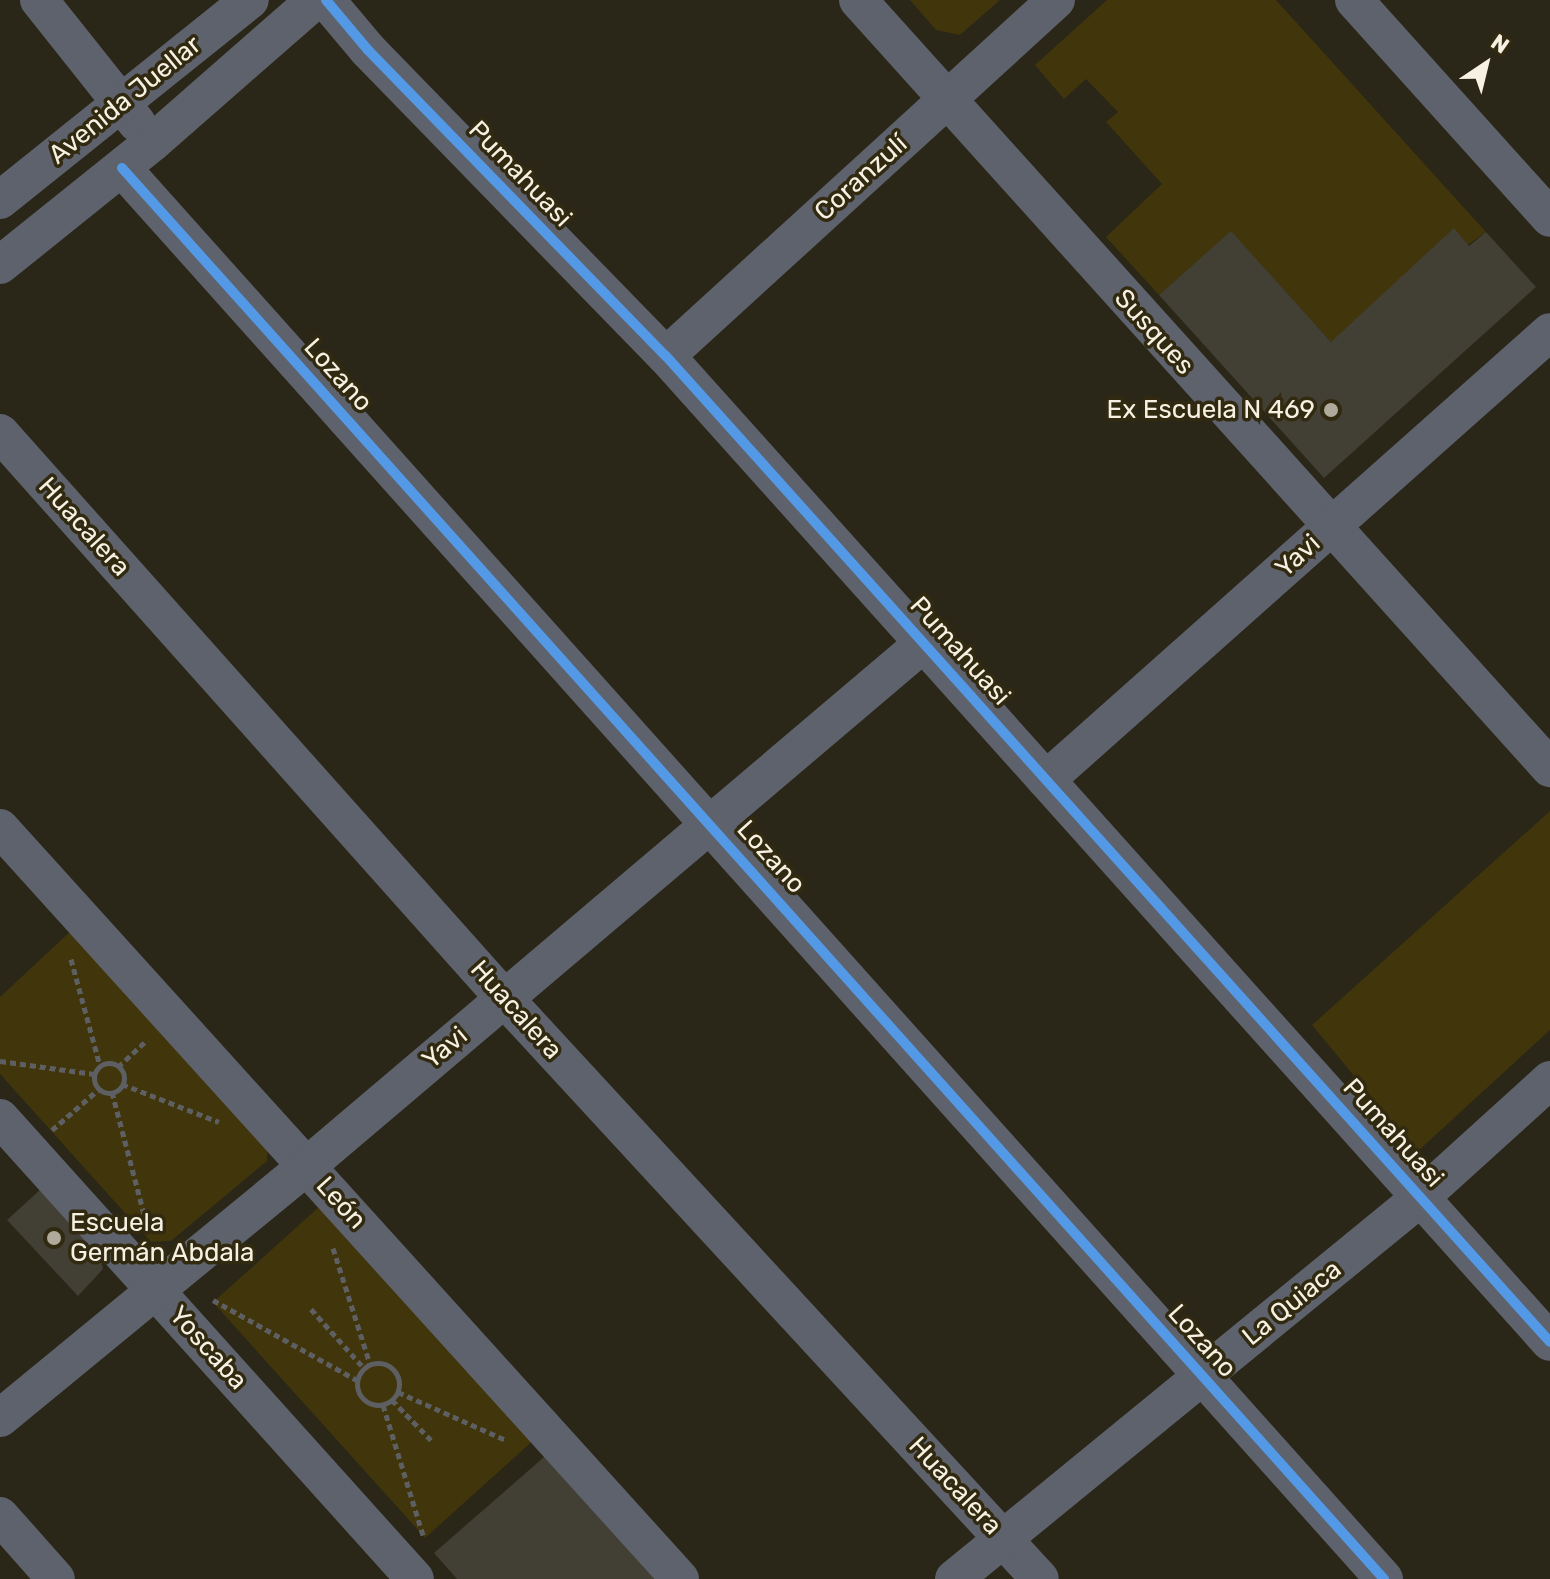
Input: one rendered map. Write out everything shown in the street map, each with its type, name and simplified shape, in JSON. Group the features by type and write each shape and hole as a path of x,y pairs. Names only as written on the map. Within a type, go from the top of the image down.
{"street":[{"path":"39,0 153,142"},
{"name":"Avenida Juellar","path":"0,200 250,0"},
{"path":"0,265 153,142 315,0"},
{"name":"Pumahuasi","path":"326,0 368,50 666,356 1550,1342"},
{"name":"Susques","path":"858,0 944,102 1550,768"},
{"name":"Coranzulí","path":"666,356 1056,0"},
{"path":"1354,0 1550,218"},
{"name":"Lozano","path":"122,168 710,821 1384,1579"},
{"name":"Yavi","path":"1046,780 1550,332"},
{"name":"Huacalera","path":"0,433 504,998 1040,1579"},
{"name":"Yavi","path":"0,1418 307,1166 710,821 924,643"},
{"name":"León","path":"0,828 680,1579"},
{"name":"La Quiaca","path":"954,1579 1421,1197 1550,1080"},
{"name":"Yoscaba","path":"0,1118 415,1579"},
{"path":"0,1516 56,1579"}],"path":[{"path":"68,951 100,1066"},
{"path":"100,1066 118,1067 152,1036"},
{"path":"0,1061 94,1074"},
{"path":"94,1074 100,1066"},
{"path":"118,1067 122,1084"},
{"path":"94,1074 99,1089"},
{"path":"112,1092 122,1084"},
{"path":"122,1084 225,1125"},
{"path":"99,1089 112,1092"},
{"path":"51,1131 99,1089"},
{"path":"112,1092 151,1242"},
{"path":"329,1234 367,1366"},
{"path":"208,1298 357,1380 364,1400 383,1405 392,1400 398,1392 398,1378 391,1367 367,1366 311,1309"},
{"path":"357,1380 367,1366"},
{"path":"398,1392 511,1442"},
{"path":"392,1400 434,1443"},
{"path":"383,1405 424,1539"}],"shaded area":[{"path":"910,0 1000,0 960,35 936,30"},
{"path":"1107,0 1276,0 1486,232 1331,342 1231,232 1159,295 1106,237 1162,184 1106,122 1118,112 1086,79 1064,99 1035,65"},
{"path":"1550,811 1550,1030 1417,1152 1312,1025"},
{"path":"74,928 268,1142 267,1161 171,1241 151,1242 0,1074 0,997"},
{"path":"320,1206 532,1442 425,1538 213,1302"}],"building":[{"name":"Ex Escuela N 469","path":"1454,228 1469,246 1486,232 1536,287 1324,478 1159,295 1231,231 1331,342"},
{"name":"Escuela Germán Abdala","path":"41,1189 100,1256 103,1269 78,1296 7,1220"},
{"path":"552,1450 665,1579 457,1579 434,1553"}],"cycle path":[{"path":"326,0 368,50 666,356 1550,1342"},
{"path":"122,168 1384,1579"}],"place":[{"name":"Ex Escuela N 469","path":"1331,410"},
{"name":"Escuela Germán Abdala","path":"54,1238"}]}
